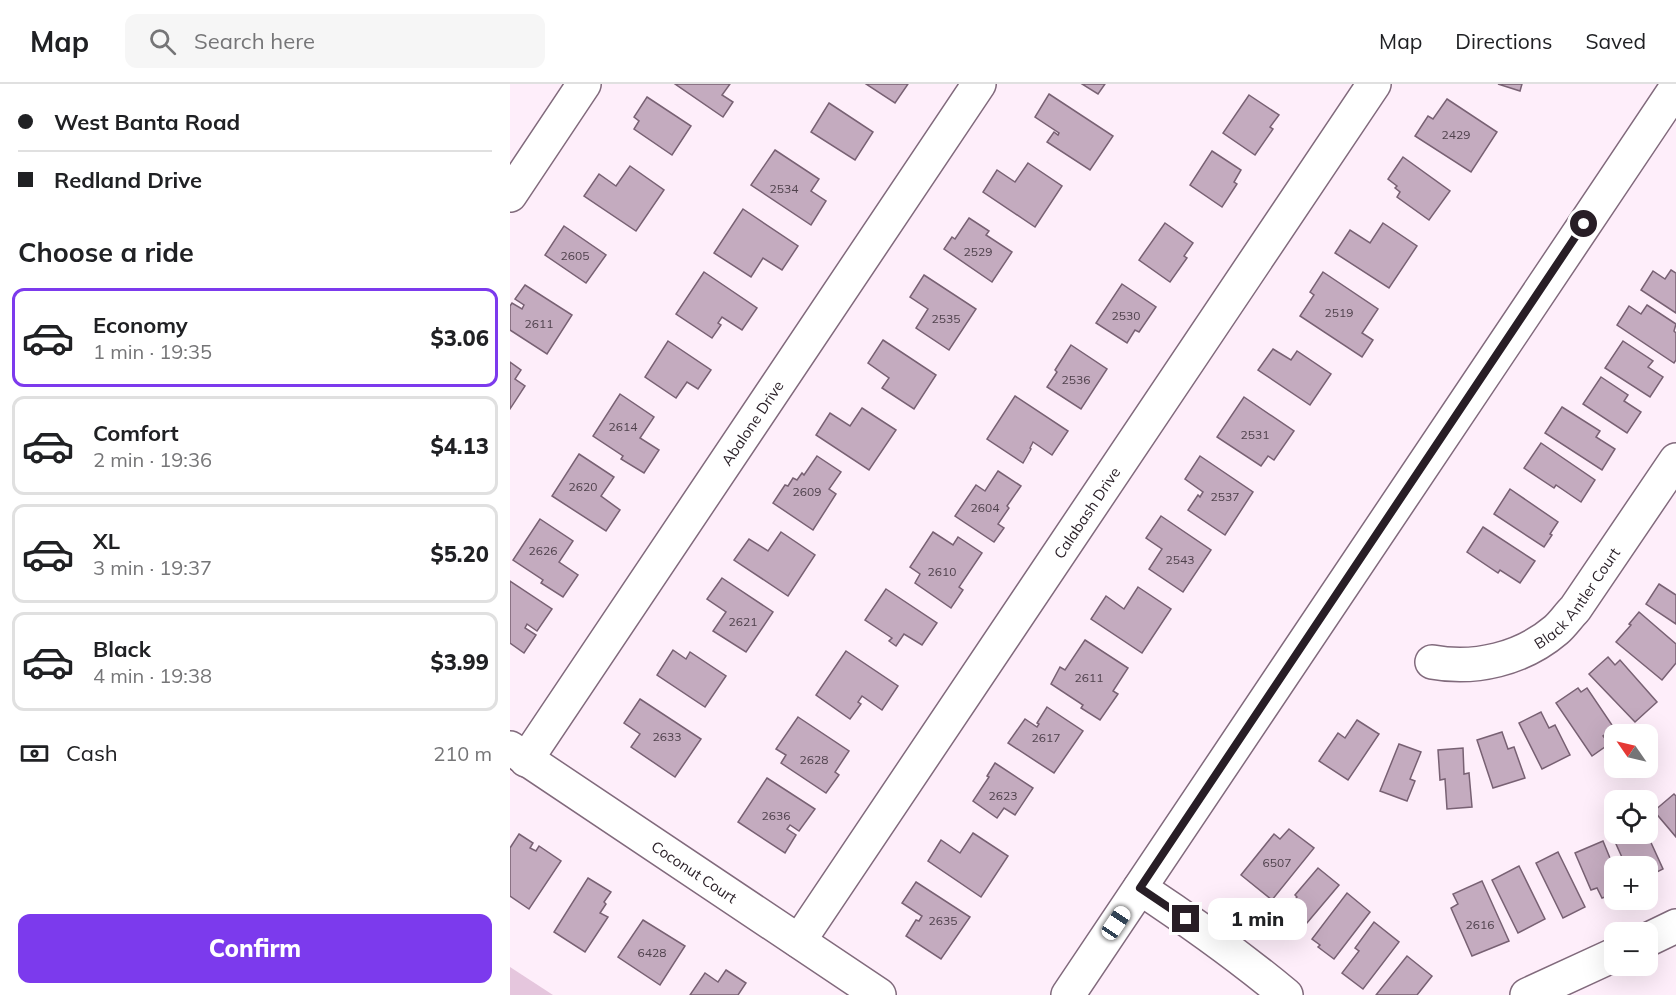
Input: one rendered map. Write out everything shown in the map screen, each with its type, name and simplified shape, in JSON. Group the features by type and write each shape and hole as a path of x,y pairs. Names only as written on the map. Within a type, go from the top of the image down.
{"street":[{"path":"510,195 584,84"},
{"name":"Abalone Drive","path":"518,754 979,84"},
{"name":"Calabash Drive","path":"798,941 1374,84"},
{"path":"1068,995 1676,88"},
{"name":"Black Antler Court","path":"1432,662 1479,664 1508,658 1555,631 1575,609 1676,460"},
{"name":"Coconut Court","path":"518,754 879,995"},
{"path":"1140,888 1218,941 1286,995"},
{"path":"1658,935 1676,926"},
{"path":"1527,995 1604,960"}],"shaded area":[{"path":"510,967 553,995 510,995"}],"building":[{"path":"675,84 730,84 722,95 733,102 723,117"},
{"path":"866,84 908,84 895,103"},
{"path":"1082,84 1105,84 1098,94"},
{"path":"1498,84 1522,84 1520,91"},
{"path":"1049,94 1113,136 1090,170 1047,142 1054,132 1058,135 1059,133 1035,117"},
{"path":"1249,95 1279,115 1270,127 1273,129 1255,155 1223,133"},
{"path":"647,97 691,126 672,155 634,129 639,121 634,117"},
{"path":"1447,99 1497,132 1471,172 1415,136 1428,116 1433,119"},
{"path":"829,103 873,132 855,160 811,132"},
{"path":"775,150 819,179 811,191 826,201 811,225 751,185"},
{"path":"1212,151 1241,170 1234,182 1237,184 1222,207 1190,185"},
{"path":"1403,157 1450,191 1429,220 1397,197 1400,192 1395,188 1397,186 1388,179"},
{"path":"1028,163 1062,186 1035,227 983,192 997,170 1015,182"},
{"path":"630,166 664,190 636,231 584,196 599,174 616,186"},
{"path":"743,209 798,246 782,270 763,258 751,277 714,253"},
{"path":"969,218 989,231 986,235 1012,252 992,282 944,249 952,237 955,239"},
{"path":"1165,223 1193,243 1184,256 1187,258 1170,282 1139,260"},
{"path":"1383,223 1417,246 1389,288 1335,253 1350,230 1370,243"},
{"path":"564,226 606,255 586,283 545,255"},
{"path":"1671,270 1676,273 1676,313 1641,290 1653,271 1665,279"},
{"path":"704,272 757,308 742,330 722,317 718,323 721,325 712,338 676,314"},
{"path":"1323,272 1378,309 1362,333 1373,340 1362,357 1300,316 1314,295 1310,292"},
{"path":"924,275 976,309 949,350 916,328 928,309 910,297"},
{"path":"1122,284 1156,307 1139,332 1135,330 1127,343 1096,323"},
{"path":"525,285 572,315 547,354 510,330 510,306 512,303 522,309 524,305 515,299"},
{"path":"1647,305 1676,324 1674,331 1676,333 1676,360 1674,363 1617,325 1629,306 1641,314"},
{"path":"883,340 936,375 914,409 882,388 889,378 868,363"},
{"path":"668,341 711,370 698,389 687,382 676,398 645,377"},
{"path":"1623,341 1653,361 1648,367 1663,377 1650,397 1605,368"},
{"path":"1071,345 1107,369 1081,409 1047,387"},
{"path":"1273,349 1291,360 1297,351 1331,374 1310,405 1258,370"},
{"path":"510,362 521,370 515,379 525,386 510,409"},
{"path":"1601,377 1628,395 1624,401 1641,412 1627,433 1583,404"},
{"path":"620,394 654,417 640,438 659,450 644,473 621,459 623,456 593,436"},
{"path":"1015,396 1068,431 1052,455 1033,442 1023,463 987,439"},
{"path":"1244,397 1294,431 1274,460 1268,456 1261,466 1217,437"},
{"path":"1562,407 1600,431 1596,437 1615,449 1602,470 1545,433"},
{"path":"862,408 896,430 869,470 816,435 830,413 850,426"},
{"path":"1541,443 1595,480 1581,502 1556,485 1554,488 1524,468"},
{"path":"579,454 614,477 601,496 620,510 606,531 552,496"},
{"path":"817,456 841,472 829,489 836,494 813,530 773,503 785,485 788,486 793,478 797,480 802,473 804,475"},
{"path":"1200,456 1253,492 1225,535 1188,510 1198,495 1200,497 1203,492 1185,479"},
{"path":"998,471 1021,486 998,524 1004,528 994,542 955,516 976,485 985,491"},
{"path":"1510,489 1558,522 1544,547 1494,514"},
{"path":"1161,516 1211,550 1183,592 1149,569 1162,549 1146,538"},
{"path":"540,519 573,541 559,562 578,575 563,597 541,583 543,580 513,560"},
{"path":"1483,527 1535,561 1520,583 1500,570 1498,573 1467,552"},
{"path":"781,532 815,555 788,596 734,560 749,539 768,551"},
{"path":"933,532 953,545 958,537 982,553 959,587 963,590 951,608 915,583 920,574 910,567"},
{"path":"722,578 773,612 746,652 713,631 726,612 707,599"},
{"path":"510,581 552,609 537,631 527,624 525,628 536,635 524,653 510,643"},
{"path":"1659,584 1676,595 1676,624 1646,604"},
{"path":"1138,587 1171,609 1142,653 1091,619 1106,596 1124,609"},
{"path":"886,589 937,623 922,645 904,634 896,646 889,641 892,638 865,620"},
{"path":"1639,612 1676,644 1676,663 1662,680 1616,642"},
{"path":"1085,640 1128,668 1113,691 1118,694 1100,720 1081,708 1083,705 1051,684 1060,667 1065,670"},
{"path":"673,650 686,659 690,652 726,676 705,707 657,675"},
{"path":"846,651 898,686 882,710 862,696 858,702 861,704 850,719 816,695"},
{"path":"1608,657 1615,665 1620,660 1657,702 1635,722 1589,674"},
{"path":"1578,688 1581,692 1587,688 1611,724 1604,724 1604,748 1592,756 1556,703"},
{"path":"640,699 701,739 675,777 631,747 640,734 624,723"},
{"path":"1047,707 1083,731 1054,773 1008,743 1025,719 1037,727"},
{"path":"1541,712 1549,728 1555,725 1570,755 1542,769 1519,723"},
{"path":"798,717 849,751 835,772 839,775 826,793 781,763 786,755 776,749"},
{"path":"1357,720 1379,734 1348,780 1319,761 1338,733 1345,738"},
{"path":"1502,732 1508,749 1514,747 1525,778 1493,788 1477,740"},
{"path":"1399,744 1421,752 1410,779 1415,781 1407,801 1380,791"},
{"path":"1463,748 1464,774 1469,773 1472,807 1447,809 1445,779 1440,780 1438,750"},
{"path":"995,763 1033,788 1015,815 1004,808 997,818 973,801 989,777 987,776"},
{"path":"767,778 815,809 799,831 790,825 787,829 796,835 785,853 738,822"},
{"path":"1674,794 1676,796 1676,837 1658,816 1658,808"},
{"path":"1289,829 1314,848 1272,900 1241,875 1274,834 1280,839"},
{"path":"973,833 1008,856 981,897 928,861 941,840 960,853"},
{"path":"519,834 533,843 530,848 536,851 539,846 561,861 529,909 510,896 510,848"},
{"path":"1603,841 1609,856 1604,856 1604,897 1602,898 1597,888 1591,890 1575,853"},
{"path":"1616,844 1652,844 1657,856 1621,856"},
{"path":"1558,852 1585,907 1563,918 1536,863"},
{"path":"1658,858 1663,869 1658,872"},
{"path":"1519,866 1545,919 1518,933 1492,880"},
{"path":"1318,868 1339,885 1301,930 1282,915 1297,897 1295,895"},
{"path":"588,878 611,892 600,913 608,917 585,952 554,932"},
{"path":"1482,881 1509,941 1472,956 1451,908 1458,904 1453,894"},
{"path":"916,882 970,917 941,959 906,936 916,920 919,921 922,916 902,903"},
{"path":"1347,893 1370,912 1334,959 1318,947 1320,945 1312,939"},
{"path":"643,920 685,946 660,985 618,957"},
{"path":"1374,922 1399,942 1363,989 1342,973 1359,951 1355,948"},
{"path":"1407,956 1432,976 1417,995 1376,995"},
{"path":"726,970 746,983 738,995 690,995 705,973 718,982"}],"route":[{"path":"1186,919 1140,888 1584,224"}]}
